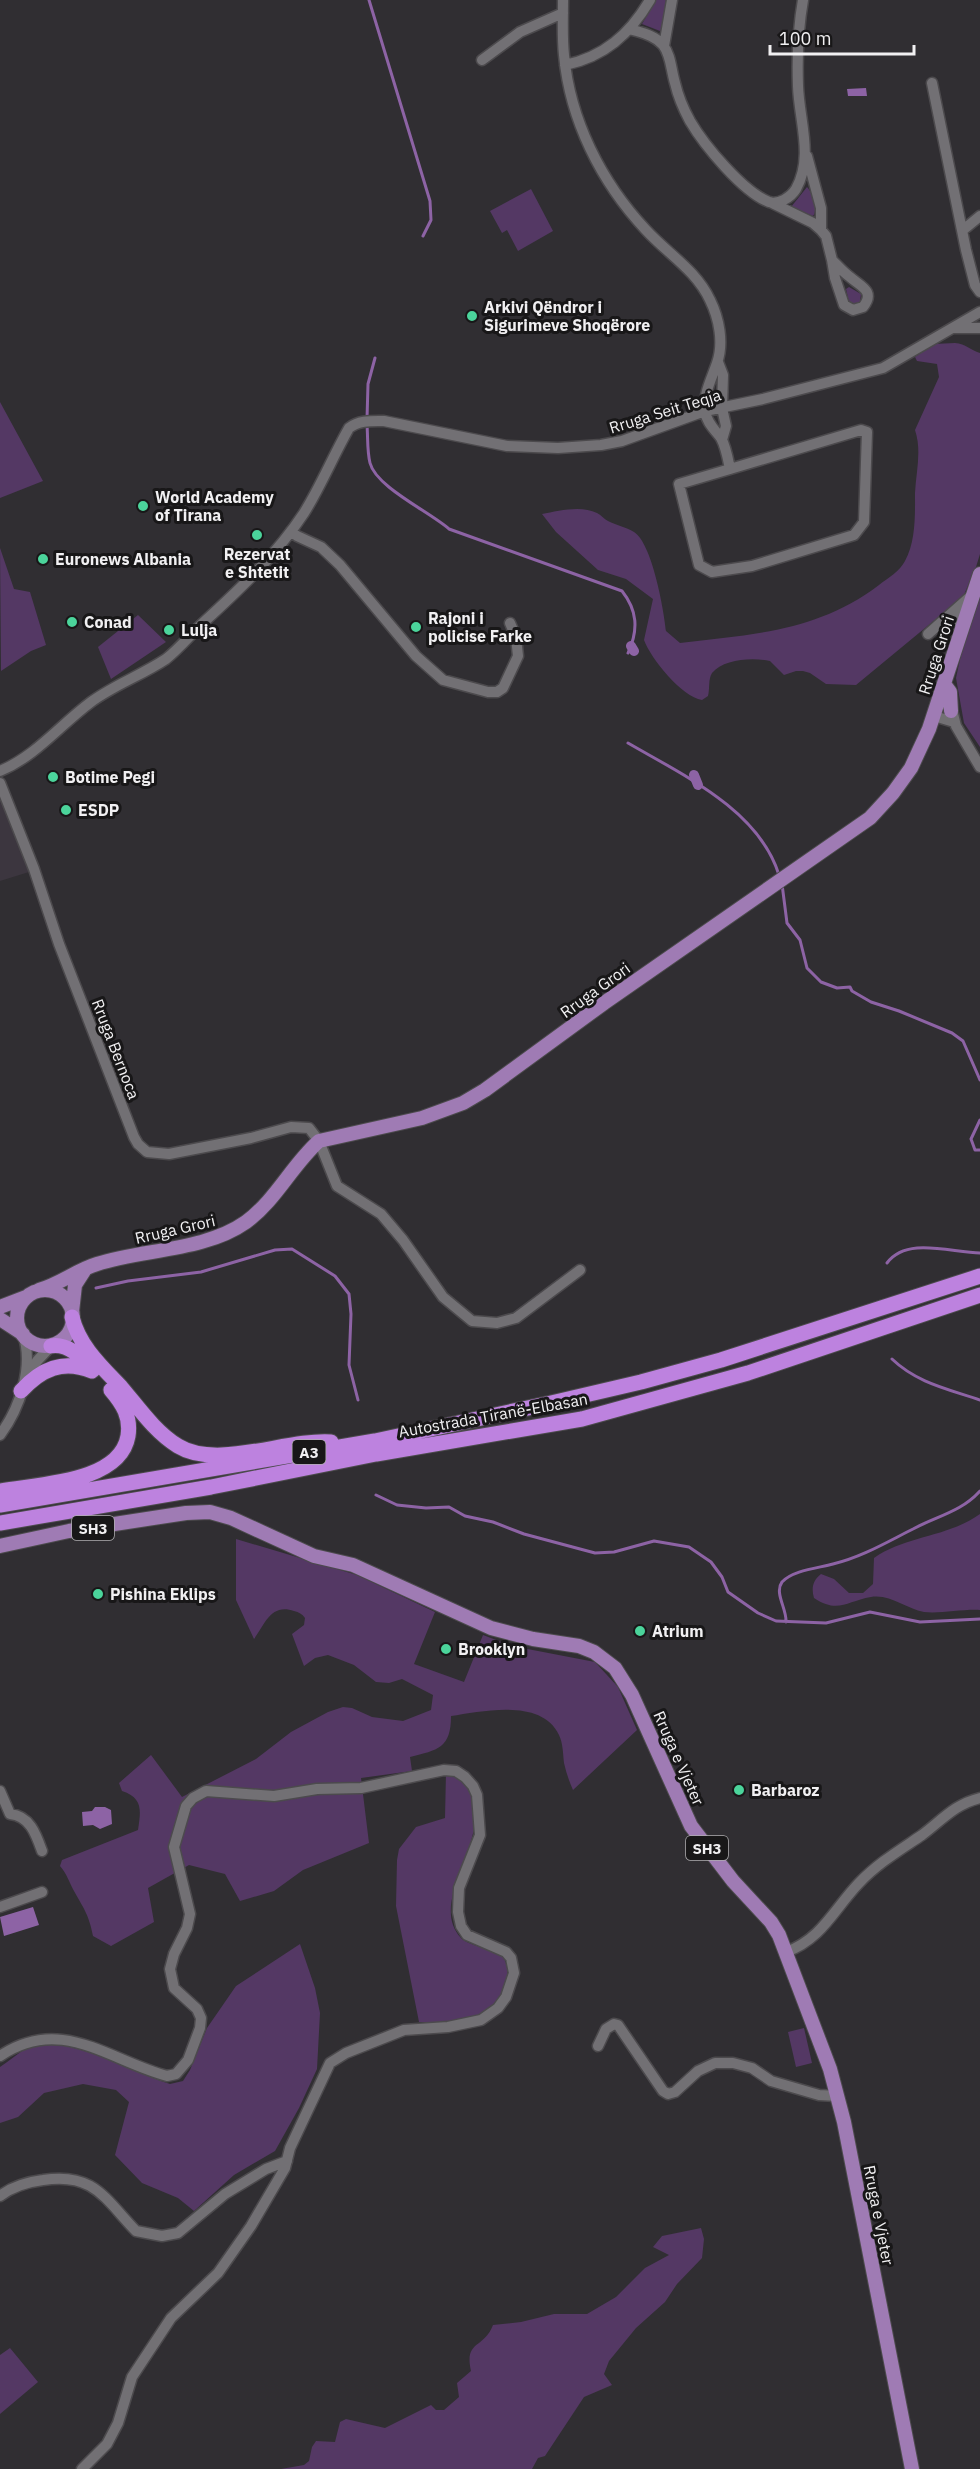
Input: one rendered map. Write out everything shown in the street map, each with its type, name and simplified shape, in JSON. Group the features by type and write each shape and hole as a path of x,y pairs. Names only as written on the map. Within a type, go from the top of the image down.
{"highway":[{"name":"Autostrada Tiranë-Elbasan","path":"0,1505 348,1445 641,1382 731,1357 980,1276"},
{"name":"Autostrada Tiranë-Elbasan","path":"0,1523 582,1419 748,1373 980,1295"},
{"path":"72,1316 86,1349 150,1421 179,1447 211,1455 307,1441 348,1445"},
{"path":"0,1491 88,1475 105,1469 118,1459 128,1438 127,1414 97,1374 73,1352 58,1345 51,1346"},
{"path":"21,1391 35,1377 56,1366 77,1366 97,1374"},
{"path":"0,1499 65,1493"},
{"path":"0,1533 55,1520 86,1507"}],"main road":[{"name":"Rruga Grori","path":"39,1290 62,1282 90,1266 196,1243 229,1233 268,1202 307,1152 319,1141 422,1118 463,1103 485,1090 604,1003 870,818 893,793 910,768 936,709 980,574"},
{"path":"944,684 950,692 953,716"},
{"path":"0,1319 38,1345 51,1346 58,1343 67,1335 72,1316 75,1285 82,1273 90,1266"},
{"path":"0,1307 39,1290 49,1291 62,1296 72,1316"},
{"path":"22,1334 18,1324 18,1315 20,1305 26,1297"},
{"name":"Rruga e Vjeter","path":"0,1546 69,1531 186,1513 210,1512 231,1518 314,1556 353,1565 491,1628 533,1639 579,1646 594,1652 615,1668 632,1695 691,1826 733,1881 771,1922 786,1952 830,2070 912,2469"}],"street":[{"path":"562,0 565,64 581,127 595,160 609,184 635,219 656,241 688,267 707,294 719,328 718,362 723,375 722,408 726,426 722,440"},
{"path":"565,64 584,61 604,52 630,29 650,0"},
{"path":"672,0 664,46 684,108 700,136 735,176 753,192 813,223 821,230 826,236 835,278 844,305 853,310 863,306 867,302 867,290 832,260"},
{"path":"803,0 797,55 798,96 805,150 821,208 821,230"},
{"path":"482,60 520,32 563,13"},
{"path":"630,29 649,35 664,46"},
{"path":"932,82 975,285 980,292"},
{"path":"770,202 781,201 795,191 804,165 805,150"},
{"path":"963,230 980,216"},
{"name":"Rruga Seit Teqja","path":"0,771 29,755 90,703 114,686 138,676 168,657 273,553 291,531 305,512 349,428 356,424 367,421 384,421 507,446 558,448 601,445 622,441 705,411 786,394 883,368 980,312"},
{"name":"Rruga Seit Teqja","path":"953,328 980,328"},
{"path":"718,362 711,376 705,411 712,428 722,440 730,469"},
{"path":"861,430 867,432 864,522 854,534 752,566 712,572 699,565 679,484 730,469 861,430"},
{"path":"291,531 321,547 340,565 416,656 443,680 488,692 497,692 502,688 518,656 516,637 510,623"},
{"path":"966,614 928,634 972,595"},
{"path":"946,626 958,638"},
{"path":"936,709 944,704 953,716 980,767"},
{"path":"936,709 953,716"},
{"name":"Rruga Bernoca","path":"0,783 34,869 59,944 138,1144 147,1152 169,1154 291,1127 309,1128 319,1141"},
{"path":"319,1141 337,1186 381,1214 403,1240 443,1297 472,1321 497,1323 516,1318 580,1270"},
{"path":"21,1391 27,1360 22,1334"},
{"path":"0,1435 8,1424 21,1391 34,1367 51,1346"},
{"path":"0,2056 20,2043 36,2039 53,2039 73,2041 167,2076 176,2074 182,2069 188,2060 200,2028 201,2018 197,2009 174,1988 171,1969 174,1954 187,1928 190,1914 174,1847 186,1806 193,1798 206,1791 274,1796 317,1789 361,1788 430,1771 456,1771 473,1786 477,1795 480,1835 459,1888 457,1900 461,1926 467,1935 506,1952 511,1958 514,1973 512,1985 498,2008 481,2020 448,2027 404,2030 335,2059 324,2074 290,2148 285,2168 251,2226 218,2273 171,2318 132,2378 118,2423 107,2444 82,2469"},
{"path":"0,1791 10,1814 18,1815 34,1829 42,1851"},
{"path":"786,1952 808,1942 873,1869 931,1828 951,1809 980,1798"},
{"path":"0,1907 42,1892"},
{"path":"598,2046 606,2029 614,2024 618,2025 640,2060 663,2091 668,2094 675,2092 698,2071 715,2063 733,2063 752,2068 771,2081 819,2095 837,2096"},
{"path":"0,2196 17,2185 32,2181 66,2178 78,2180 92,2186 102,2194 136,2231 171,2236 178,2233 243,2182 287,2161"}],"shaded area":[{"path":"656,0 666,0 660,31 642,24"},
{"path":"866,88 867,96 848,96 847,89"},
{"path":"807,187 814,202 813,216 791,207"},
{"path":"531,189 553,231 518,251 507,230 502,233 490,211"},
{"path":"849,287 861,294 860,302 855,304 849,302 846,289"},
{"path":"955,343 980,353 980,554 960,604 942,614 856,685 826,684 803,671 784,675 770,661 747,659 717,668 711,675 708,696 702,700 694,697 668,676 653,657 644,640 653,599 626,579 598,570 556,532 542,514 584,509 634,532 646,549 652,563 666,631 680,643 759,633 808,622 832,613 856,601 890,577 903,565 909,553 914,527 918,462 915,430 939,377 937,364 917,361 915,357 934,344"},
{"path":"0,402 43,481 0,498"},
{"path":"0,548 14,589 30,592 46,645 31,651 1,671"},
{"path":"980,598 980,747 964,723 956,678 968,622"},
{"path":"138,615 166,642 111,679 98,647"},
{"path":"0,799 29,872 0,881"},
{"path":"980,1514 980,1610 924,1612 878,1597 836,1606 822,1603 814,1598 813,1584 821,1574 834,1579 849,1593 863,1593 873,1584 874,1558 900,1545 954,1528"},
{"path":"236,1539 357,1575 435,1612 414,1664 464,1682 483,1635 512,1646 595,1662 618,1687 637,1730 573,1790 565,1766 559,1735 551,1723 526,1711 495,1710 451,1716 449,1735 441,1746 410,1757 412,1771 361,1778 369,1843 303,1870 274,1891 240,1901 225,1874 189,1865 148,1888 154,1922 111,1946 93,1936 86,1912 60,1866 62,1860 138,1830 140,1811 137,1801 122,1791 119,1783 151,1755 182,1797 256,1759 291,1732 328,1712 343,1707 352,1708 372,1717 403,1721 431,1710 433,1695 402,1679 389,1683 376,1682 354,1665 328,1655 315,1658 304,1666 292,1634 304,1625 305,1618 302,1614 286,1609 274,1612 265,1621 254,1639 236,1600"},
{"path":"446,1773 457,1776 465,1784 470,1791 475,1810 474,1830 451,1906 452,1923 464,1940 503,1955 507,1979 505,1989 494,2004 476,2016 465,2020 419,2022 396,1906 397,1860 399,1849 416,1827 445,1818"},
{"path":"95,1807 105,1807 111,1810 112,1824 100,1829 93,1825 83,1826 82,1812 92,1811"},
{"path":"33,1907 39,1925 4,1936 0,1917"},
{"path":"300,1944 315,1988 320,2013 317,2069 275,2151 234,2175 194,2211 178,2198 142,2183 115,2155 129,2102 116,2090 83,2084 44,2093 18,2117 0,2123 0,2067 27,2048 42,2044 78,2049 170,2084 183,2081 190,2070 207,2028 236,1986"},
{"path":"804,2028 812,2063 796,2067 788,2032"},
{"path":"701,2228 704,2239 702,2258 677,2284 665,2302 636,2328 609,2361 604,2374 612,2385 584,2397 545,2456 538,2458 532,2469 281,2469 304,2465 309,2461 316,2441 335,2442 340,2422 346,2419 385,2428 431,2405 436,2410 444,2410 459,2397 457,2383 471,2371 470,2354 489,2333 493,2325 521,2322 554,2314 587,2314 616,2297 645,2268 669,2255 653,2247 662,2236"},
{"path":"10,2348 38,2382 0,2414 0,2355"}],"waterway":[{"path":"369,0 430,201 431,220 423,236"},
{"path":"367,419 368,384 375,358"},
{"path":"367,425 369,458 374,472 393,490 449,529 622,591 631,605 635,620 634,636 628,653"},
{"path":"631,646 634,651"},
{"path":"628,743 695,782 737,813 755,831 769,852 779,875"},
{"path":"694,775 698,785"},
{"path":"782,884 787,923 800,940 807,968 821,982 837,988 850,987 852,991 871,1002 952,1033 963,1041 980,1080"},
{"path":"980,1120 971,1139 975,1150 980,1150"},
{"path":"887,1263 906,1250 918,1248 980,1253"},
{"path":"96,1288 128,1281 201,1272 275,1250 292,1249 335,1276 349,1294 351,1314 349,1365 358,1400"},
{"path":"892,1359 922,1380 980,1400"},
{"path":"786,1622 779,1591 782,1582 787,1578 799,1572 844,1561 864,1553 957,1509 980,1491"},
{"path":"376,1495 397,1505 426,1508 449,1507 465,1516 493,1522 524,1534 595,1553 614,1552 654,1541 689,1547 711,1562 722,1577 728,1592 758,1613 776,1621 826,1623 870,1612 920,1622 980,1619"}],"place":[{"name":"Arkivi Qëndror i Sigurimeve Shoqërore","path":"472,316"},
{"name":"World Academy of Tirana","path":"143,506"},
{"name":"Rezervat e Shtetit","path":"257,535"},
{"name":"Euronews Albania","path":"43,559"},
{"name":"Conad","path":"72,622"},
{"name":"Rajoni i policise Farke","path":"416,627"},
{"name":"Lulja","path":"169,630"},
{"name":"Botime Pegi","path":"53,777"},
{"name":"ESDP","path":"66,810"},
{"name":"Pishina Eklips","path":"98,1594"},
{"name":"Atrium","path":"640,1631"},
{"name":"Brooklyn","path":"446,1649"},
{"name":"Barbaroz","path":"739,1790"}]}
